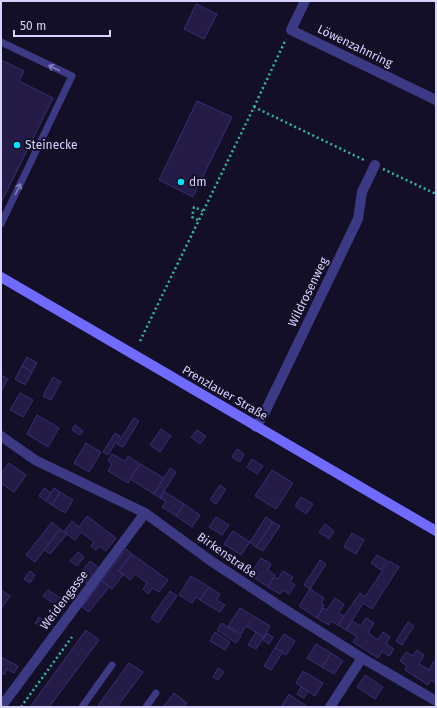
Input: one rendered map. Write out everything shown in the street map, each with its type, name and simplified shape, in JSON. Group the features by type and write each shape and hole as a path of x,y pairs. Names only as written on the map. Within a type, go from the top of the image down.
{"main road":[{"name":"Prenzlauer Straße","path":"1,277 436,531"}],"street":[{"path":"291,30 305,1"},
{"name":"Löwenzahnring","path":"291,30 436,100"},
{"name":"Wildrosenweg","path":"256,427 358,219 362,192 375,165"},
{"name":"Birkenstraße","path":"1,436 35,460 145,513 211,561 362,658 436,701"},
{"name":"Weidengasse","path":"5,704 145,513"},
{"path":"330,707 362,658"}],"lane":[{"path":"1,42 72,76 1,224"},
{"path":"82,707 112,665"},
{"path":"146,707 156,693"}],"path":[{"path":"140,341 291,30"},
{"path":"254,107 436,194"},
{"path":"198,220 192,216 194,207 203,211"},
{"path":"21,707 72,637"}],"building":[{"path":"196,4 217,14 204,39 184,29"},
{"path":"1,60 24,71 19,81 53,98 1,203"},
{"path":"197,101 232,117 193,197 159,180"},
{"path":"27,357 37,363 32,372 22,366"},
{"path":"22,366 32,372 25,385 15,379"},
{"path":"1,375 8,379 1,391"},
{"path":"53,377 61,382 51,400 43,396"},
{"path":"20,393 33,400 23,417 10,410"},
{"path":"37,415 59,428 48,447 27,434"},
{"path":"134,418 139,421 123,447 117,444"},
{"path":"75,425 83,431 80,435 72,430"},
{"path":"161,429 171,436 160,452 150,445"},
{"path":"197,430 206,436 200,444 191,437"},
{"path":"115,433 120,436 108,455 103,452"},
{"path":"86,443 101,452 89,472 74,463"},
{"path":"237,449 244,454 240,462 232,457"},
{"path":"112,454 125,461 128,456 140,464 128,483 108,471 112,464 108,461"},
{"path":"252,459 263,466 257,474 247,467"},
{"path":"9,463 26,475 14,492 1,483 1,474"},
{"path":"140,464 164,478 154,494 130,479"},
{"path":"170,468 176,472 160,498 154,494"},
{"path":"272,470 293,483 276,509 255,496"},
{"path":"220,485 226,489 216,504 210,500"},
{"path":"44,488 51,493 46,501 39,496"},
{"path":"54,488 60,492 52,505 46,501"},
{"path":"164,491 184,504 176,516 162,507 166,501 160,498"},
{"path":"60,492 73,500 65,513 52,505"},
{"path":"301,497 313,504 306,514 295,506"},
{"path":"184,504 200,515 192,527 176,516"},
{"path":"87,516 116,538 106,551 99,546 96,550 91,546 94,542 81,532 75,540 64,532 72,521 79,527"},
{"path":"216,517 229,525 222,535 209,527"},
{"path":"266,517 273,522 256,547 250,542"},
{"path":"52,522 60,529 35,562 26,555"},
{"path":"273,522 280,526 263,551 256,547"},
{"path":"325,524 334,531 329,539 319,532"},
{"path":"60,529 67,534 50,554 44,550"},
{"path":"233,531 250,542 241,555 224,544"},
{"path":"352,533 364,540 356,554 344,547"},
{"path":"126,549 132,554 119,571 123,575 112,589 102,581"},
{"path":"78,552 84,557 77,566 70,561"},
{"path":"132,554 168,580 159,592 153,588 148,594 143,589 147,583 135,574 130,580 119,571"},
{"path":"377,555 387,561 381,570 371,563"},
{"path":"261,558 271,564 268,570 275,575 268,587 250,575"},
{"path":"320,560 326,564 310,589 304,585"},
{"path":"90,561 100,569 88,585 77,577"},
{"path":"389,561 399,567 372,609 363,603 346,630 338,625 360,593 365,597"},
{"path":"30,571 35,575 30,583 24,579"},
{"path":"283,571 293,577 290,582 295,585 289,594 282,590 280,594 268,587 274,577 278,579"},
{"path":"191,576 209,587 200,600 196,597 192,603 179,595"},
{"path":"102,581 109,587 89,612 82,607"},
{"path":"209,587 220,594 217,600 225,605 220,612 200,600"},
{"path":"310,589 324,598 321,603 324,605 317,618 299,606"},
{"path":"1,590 10,596 1,609"},
{"path":"48,590 66,602 61,609 43,596"},
{"path":"170,591 177,596 158,623 151,618"},
{"path":"335,598 344,604 339,613 344,616 338,625 331,621 329,625 317,618 323,608 327,610"},
{"path":"240,608 270,626 264,637 246,626 241,634 228,626"},
{"path":"39,617 51,626 47,631 35,623"},
{"path":"366,618 374,623 368,633 378,640 383,632 390,637 386,644 394,649 389,656 382,651 378,658 353,642 357,636 346,630 352,621 361,626"},
{"path":"408,622 414,626 402,645 396,641"},
{"path":"222,623 241,636 236,643 217,630"},
{"path":"86,630 99,640 49,707 30,707"},
{"path":"215,632 230,642 225,650 210,641"},
{"path":"256,632 264,637 256,649 248,645"},
{"path":"267,633 273,637 269,644 263,640"},
{"path":"284,634 295,641 286,655 275,648"},
{"path":"316,644 331,653 322,667 307,658"},
{"path":"275,648 283,652 271,670 264,666"},
{"path":"417,650 424,655 419,664 429,670 434,661 436,662 436,683 431,680 428,685 405,670 407,666 400,661 406,652 413,656"},
{"path":"331,653 343,661 334,674 322,667"},
{"path":"1,657 18,666 14,673 7,669 4,675 1,673"},
{"path":"129,663 143,672 117,707 97,707"},
{"path":"218,668 224,672 218,680 213,677"},
{"path":"303,671 323,683 315,696 296,683"},
{"path":"365,675 383,687 375,699 357,687"},
{"path":"301,687 308,691 304,698 297,694"},
{"path":"174,693 187,703 184,707 163,707"},
{"path":"289,694 297,700 308,707 281,707"}],"place":[{"name":"Steinecke","path":"17,145"},
{"name":"dm","path":"181,182"}]}
